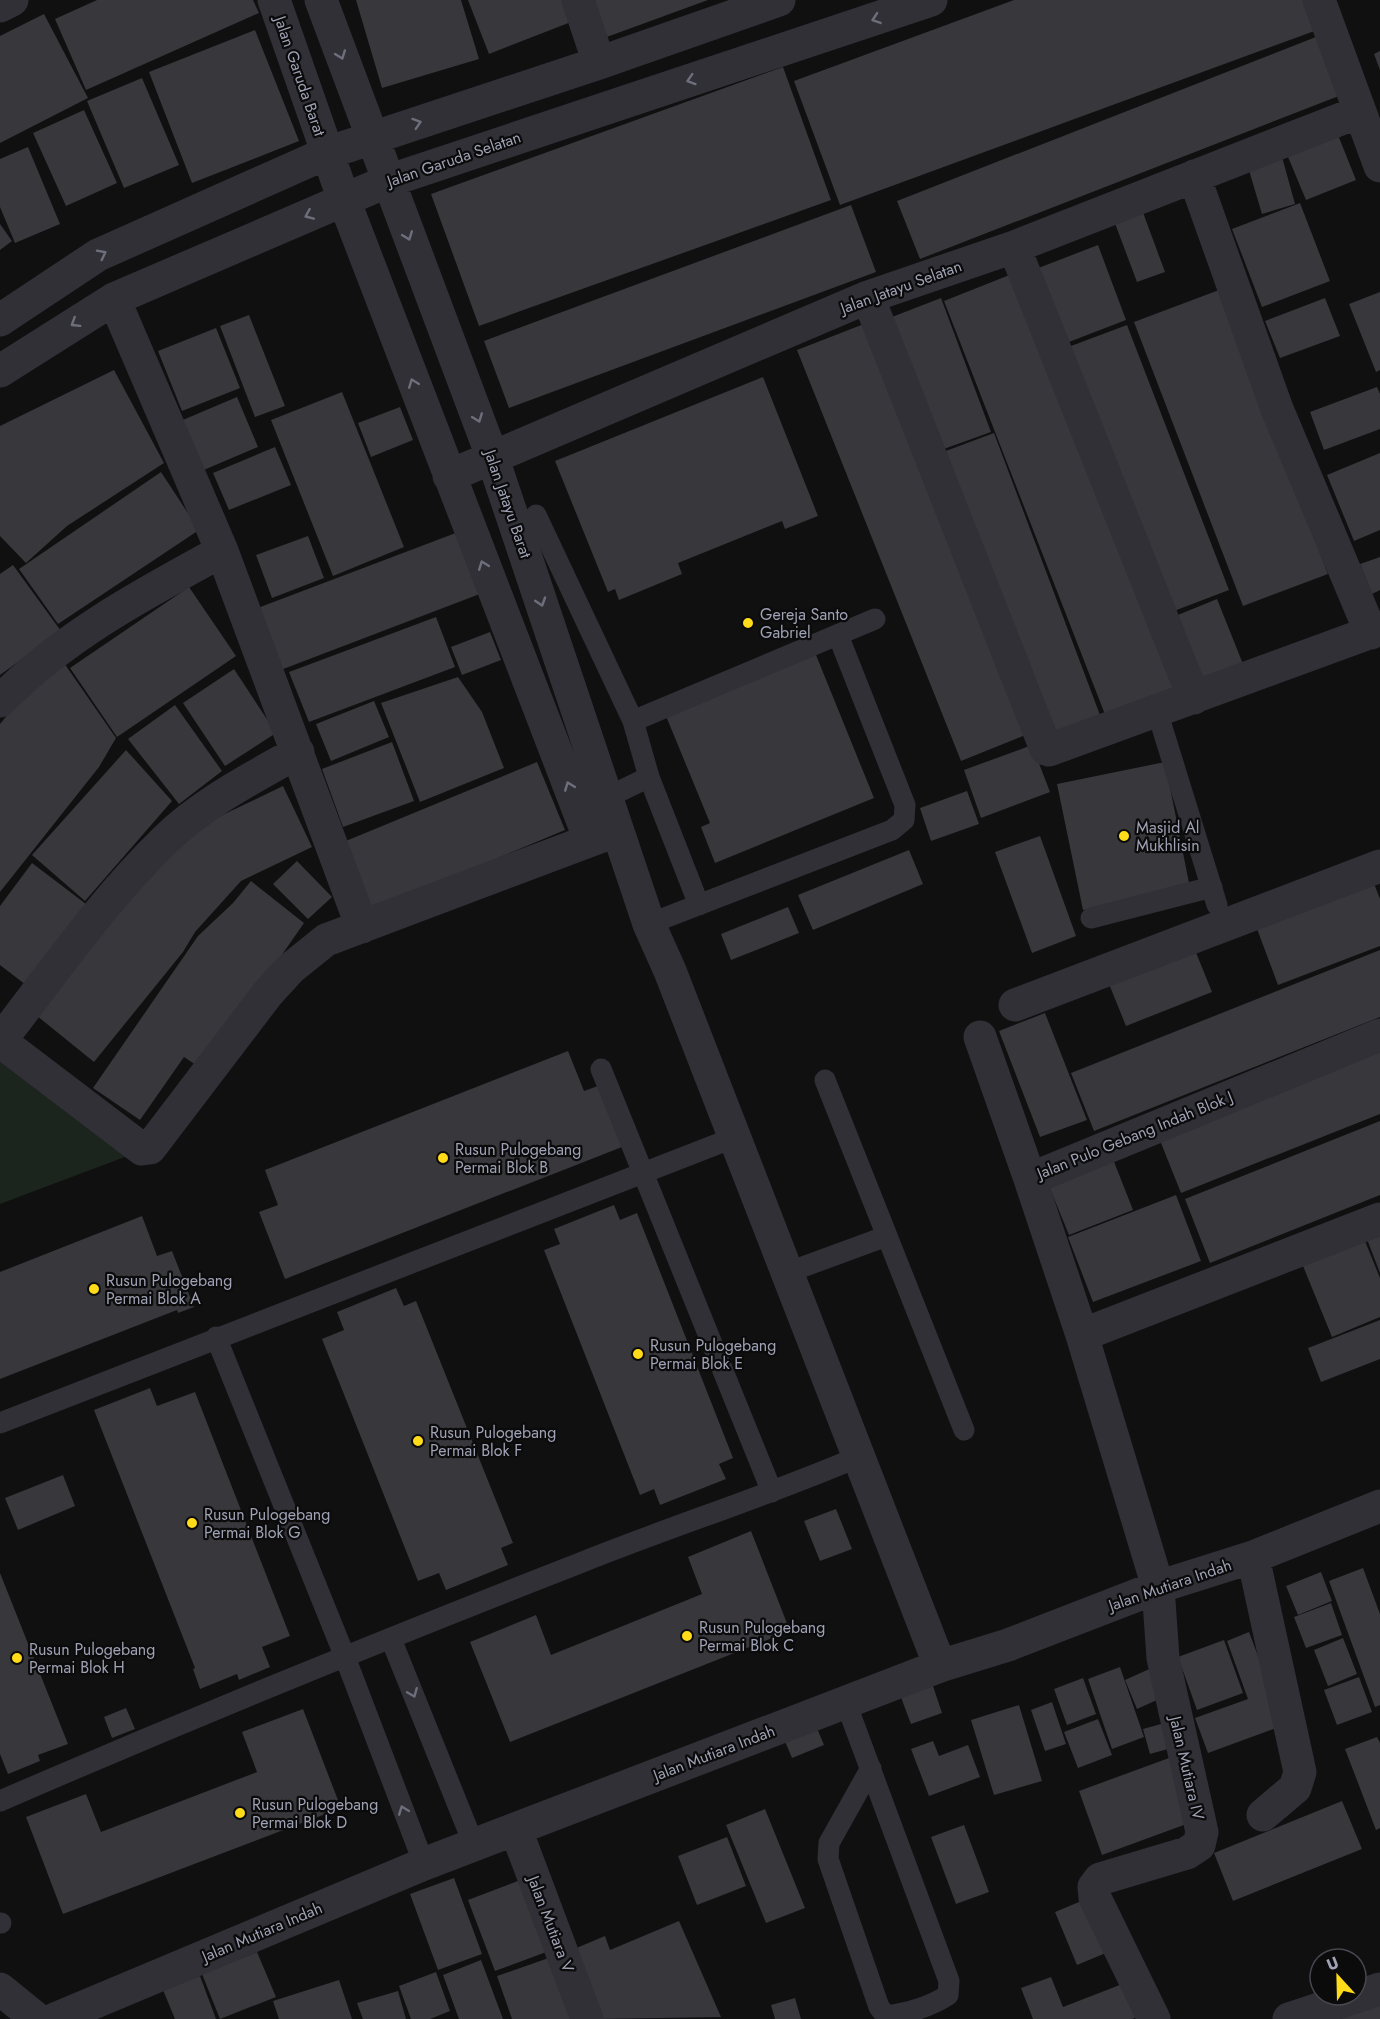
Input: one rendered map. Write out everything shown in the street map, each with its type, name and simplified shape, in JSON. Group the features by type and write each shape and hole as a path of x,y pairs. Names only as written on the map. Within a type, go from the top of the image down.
{"street":[{"path":"0,6 12,0"},
{"name":"Jalan Garuda Barat","path":"274,0 344,200"},
{"path":"321,0 371,138"},
{"path":"578,0 599,63"},
{"path":"0,320 98,255 327,153 599,63 779,0"},
{"name":"Jalan Garuda Selatan","path":"0,371 114,299 388,181 931,0"},
{"path":"1319,0 1380,166"},
{"name":"Jalan Jatayu Selatan","path":"449,477 868,297 1014,247 1359,112"},
{"name":"Jalan Jatayu Barat","path":"371,138 493,459 606,798 603,836"},
{"path":"868,297 1044,747 1049,750 1376,631 1277,409 1194,176"},
{"path":"344,200 449,477 603,836 649,924 670,971 940,1666"},
{"path":"1014,247 1194,698"},
{"path":"114,299 222,551 362,927"},
{"path":"0,701 37,666 85,630 222,551"},
{"path":"298,752 233,789 166,839 119,890 0,1041 142,1149 150,1148 268,993 290,969 326,940 603,836"},
{"path":"1015,1005 1380,866"},
{"name":"Jalan Pulo Gebang Indah Blok J","path":"980,1037 1030,1179 1380,1035"},
{"name":"Jalan Mutiara IV","path":"1030,1179 1082,1335 1158,1587 1163,1658 1202,1832 1199,1845 1187,1853 1100,1879 1094,1887 1095,1898 1154,2019"},
{"path":"1082,1335 1380,1219"},
{"name":"Jalan Mutiara Indah","path":"55,2019 424,1864 940,1666 1008,1645 1158,1587 1253,1557 1380,1506"},
{"path":"1253,1557 1300,1772 1295,1788 1263,1815"},
{"name":"Jalan Mutiara V","path":"516,1830 587,2019"},
{"path":"0,1989 37,2019"},
{"path":"1289,2019 1380,1989"}],"lane":[{"path":"536,514 633,721 649,777 699,905"},
{"path":"633,721 875,619"},
{"path":"649,924 892,830 904,820 905,805 838,635"},
{"path":"1091,918 1214,896 1157,711"},
{"path":"606,798 649,777"},
{"path":"600,1069 772,1492"},
{"path":"825,1080 964,1430"},
{"path":"0,1423 216,1337 733,1138"},
{"path":"786,1273 887,1236"},
{"path":"216,1337 345,1658 424,1864"},
{"path":"0,1802 144,1739 581,1562 772,1492 858,1457"},
{"path":"391,1639 474,1845"},
{"path":"846,1703 871,1768 949,1981 948,1995 938,2001 901,2014 886,2016 879,2007 828,1859 829,1843 871,1768"}],"shaded area":[{"path":"0,1058 138,1152 0,1204"}],"building":[{"path":"97,0 253,0 259,13 86,90 55,19"},
{"path":"356,0 461,0 479,59 382,88"},
{"path":"468,0 562,0 571,22 489,54"},
{"path":"590,0 708,0 604,38"},
{"path":"1014,0 1310,0 1320,29 840,205 794,81"},
{"path":"44,14 88,98 0,143 0,36"},
{"path":"255,30 299,141 192,183 149,72"},
{"path":"1326,33 1349,92 920,259 897,201"},
{"path":"1380,51 1380,70 1374,54"},
{"path":"783,67 831,200 479,326 431,194"},
{"path":"142,78 179,165 124,188 87,101"},
{"path":"84,110 117,183 66,206 33,133"},
{"path":"1334,125 1356,180 1306,200 1283,145"},
{"path":"28,147 60,224 15,243 0,207 0,159"},
{"path":"1282,157 1295,204 1262,214 1248,167"},
{"path":"1138,199 1165,272 1137,282 1110,210"},
{"path":"1300,203 1330,281 1262,307 1232,229"},
{"path":"851,205 876,272 509,408 484,341"},
{"path":"0,224 12,241 0,250"},
{"path":"1098,245 1126,320 1056,347 1028,272"},
{"path":"1017,272 1181,687 1106,717 944,301"},
{"path":"1219,290 1328,574 1243,606 1134,322"},
{"path":"1380,292 1380,370 1376,372 1349,304"},
{"path":"941,298 991,432 941,450 892,317"},
{"path":"1325,298 1340,336 1280,358 1265,321"},
{"path":"249,315 285,406 255,417 220,326"},
{"path":"869,322 1033,732 961,761 797,350"},
{"path":"1127,325 1229,590 1166,614 1063,349"},
{"path":"216,328 240,388 182,411 158,351"},
{"path":"114,370 164,463 67,526 26,563 0,536 0,426"},
{"path":"763,377 818,516 785,529 782,521 678,563 682,574 619,600 615,589 608,592 555,461"},
{"path":"1377,387 1380,394 1380,429 1324,450 1310,412"},
{"path":"342,392 404,547 333,576 271,420"},
{"path":"237,397 258,447 199,472 178,422"},
{"path":"400,407 413,440 371,457 358,423"},
{"path":"994,433 1100,715 1040,737 935,455"},
{"path":"275,447 291,485 229,510 213,473"},
{"path":"1380,453 1380,530 1354,541 1327,475"},
{"path":"161,472 199,530 58,624 19,569"},
{"path":"461,531 485,592 278,671 255,609"},
{"path":"308,536 324,578 272,598 256,555"},
{"path":"1380,557 1380,590 1372,594 1360,564"},
{"path":"13,565 61,631 0,675 0,574"},
{"path":"189,587 236,656 117,737 70,668"},
{"path":"1217,599 1243,664 1193,684 1168,619"},
{"path":"436,617 455,667 309,722 289,672"},
{"path":"490,632 501,660 462,675 451,647"},
{"path":"816,655 874,798 715,863 701,827 710,823 666,716"},
{"path":"64,663 116,738 99,767 0,892 0,724 18,702"},
{"path":"234,669 276,733 225,766 183,703"},
{"path":"458,677 482,712 504,768 420,802 381,703"},
{"path":"374,701 389,737 331,761 316,724"},
{"path":"175,705 222,771 179,804 128,739"},
{"path":"392,742 414,801 343,827 322,769"},
{"path":"1032,745 1050,792 981,818 964,770"},
{"path":"126,750 172,801 85,901 32,855"},
{"path":"537,762 565,830 369,912 341,843"},
{"name":"Masjid Al Mukhlisin","path":"1165,762 1190,888 1083,910 1057,784"},
{"path":"283,786 312,847 241,881 195,932 183,952 94,1062 31,1011 140,873 212,820"},
{"path":"967,791 979,824 931,841 920,808"},
{"path":"1040,836 1076,936 1032,953 995,852"},
{"path":"909,850 923,884 813,930 798,895"},
{"path":"297,861 332,897 308,919 273,884"},
{"path":"32,863 86,904 26,985 0,965 0,906"},
{"path":"251,881 304,923 236,1021 199,1067 184,1057 140,1120 93,1088 198,936 233,903"},
{"path":"1373,881 1380,899 1380,946 1278,985 1256,926"},
{"path":"788,907 799,933 731,960 721,934"},
{"path":"1195,950 1212,992 1126,1026 1109,984"},
{"path":"1380,950 1380,1017 1094,1131 1071,1073"},
{"path":"1045,1013 1087,1120 1040,1137 999,1031"},
{"path":"1380,1037 1380,1114 1181,1193 1155,1128"},
{"name":"Rusun Pulogebang Permai Blok B","path":"568,1051 584,1091 598,1086 622,1147 285,1279 259,1212 278,1205 265,1170"},
{"path":"1380,1121 1380,1195 1210,1263 1185,1199"},
{"path":"1109,1149 1133,1210 1069,1235 1044,1174"},
{"path":"1176,1195 1201,1261 1093,1302 1068,1237"},
{"name":"Rusun Pulogebang Permai Blok E","path":"614,1205 620,1220 637,1213 733,1458 719,1464 726,1479 660,1505 654,1489 640,1495 544,1250 560,1244 554,1229"},
{"name":"Rusun Pulogebang Permai Blok A","path":"142,1216 157,1256 172,1251 194,1307 178,1313 177,1310 0,1379 0,1272"},
{"path":"1380,1228 1380,1273 1365,1234"},
{"path":"1365,1241 1380,1278 1380,1317 1332,1337 1303,1266"},
{"name":"Rusun Pulogebang Permai Blok F","path":"396,1288 404,1306 416,1301 513,1543 501,1548 508,1565 446,1590 439,1573 418,1581 322,1339 344,1330 337,1312"},
{"path":"1380,1320 1380,1359 1321,1382 1308,1348"},
{"name":"Rusun Pulogebang Permai Blok G","path":"150,1388 157,1406 195,1392 290,1636 262,1647 270,1667 239,1680 237,1674 200,1689 193,1669 195,1668 94,1410"},
{"path":"63,1475 75,1506 18,1530 5,1498"},
{"path":"836,1509 852,1549 820,1561 804,1521"},
{"name":"Rusun Pulogebang Permai Blok C","path":"751,1531 790,1631 510,1742 470,1642 536,1615 551,1655 702,1594 688,1557"},
{"path":"1363,1568 1380,1614 1380,1705 1375,1707 1329,1581"},
{"path":"1321,1572 1332,1601 1298,1615 1286,1586"},
{"name":"Rusun Pulogebang Permai Blok H","path":"0,1573 68,1744 38,1755 40,1761 8,1774 0,1754"},
{"path":"1331,1603 1342,1635 1306,1648 1294,1617"},
{"path":"1249,1632 1284,1725 1208,1753 1195,1718 1248,1699 1227,1641"},
{"path":"1343,1638 1357,1674 1328,1686 1314,1650"},
{"path":"1224,1640 1243,1693 1197,1710 1178,1657"},
{"path":"1156,1666 1168,1695 1137,1709 1125,1680"},
{"path":"1120,1667 1144,1737 1112,1749 1088,1679"},
{"path":"1359,1677 1372,1712 1337,1725 1324,1690"},
{"path":"1083,1678 1096,1714 1067,1725 1054,1689"},
{"path":"931,1680 942,1713 911,1724 899,1692"},
{"path":"1052,1702 1066,1744 1045,1751 1031,1710"},
{"path":"1019,1705 1042,1781 994,1795 971,1720"},
{"path":"126,1708 135,1729 112,1738 104,1717"},
{"name":"Rusun Pulogebang Permai Blok D","path":"303,1709 341,1808 63,1914 26,1817 86,1794 101,1832 257,1772 242,1732"},
{"path":"1098,1719 1112,1755 1078,1768 1064,1732"},
{"path":"1161,1724 1168,1749 1150,1754 1143,1729"},
{"path":"816,1726 824,1745 792,1758 784,1739"},
{"path":"1377,1737 1380,1743 1380,1828 1376,1830 1345,1749"},
{"path":"933,1741 939,1756 968,1745 980,1777 929,1796 911,1749"},
{"path":"1169,1758 1192,1822 1102,1855 1079,1791"},
{"path":"1342,1801 1362,1849 1233,1901 1214,1853"},
{"path":"765,1809 805,1908 766,1923 726,1825"},
{"path":"964,1825 989,1892 956,1904 931,1837"},
{"path":"727,1837 746,1886 697,1905 678,1856"},
{"path":"531,1876 557,1948 495,1971 468,1900"},
{"path":"454,1878 482,1954 438,1970 410,1894"},
{"path":"1091,1897 1113,1950 1077,1965 1055,1912"},
{"path":"679,1921 721,2017 597,2019 574,1949 605,1936 610,1950"},
{"path":"257,1952 276,1997 220,2019 202,1974"},
{"path":"560,1954 583,2019 512,2019 497,1976"},
{"path":"481,1960 503,2019 459,2019 443,1975"},
{"path":"436,1972 450,2011 430,2019 411,2019 399,1986"},
{"path":"200,1976 216,2019 175,2019 163,1990"},
{"path":"1051,1977 1063,2007 1130,1981 1143,2015 1132,2019 1033,2019 1021,1988"},
{"path":"339,1980 352,2019 279,2019 273,2001"},
{"path":"398,1991 406,2019 363,2019 357,2003"},
{"path":"795,1998 801,2019 775,2019 771,2005"},
{"path":"1380,2003 1380,2019 1339,2019"}],"place":[{"name":"Gereja Santo Gabriel","path":"748,623"},
{"name":"Masjid Al Mukhlisin","path":"1124,836"},
{"name":"Rusun Pulogebang Permai Blok B","path":"443,1158"},
{"name":"Rusun Pulogebang Permai Blok A","path":"94,1289"},
{"name":"Rusun Pulogebang Permai Blok E","path":"638,1354"},
{"name":"Rusun Pulogebang Permai Blok F","path":"418,1441"},
{"name":"Rusun Pulogebang Permai Blok G","path":"192,1523"},
{"name":"Rusun Pulogebang Permai Blok C","path":"687,1636"},
{"name":"Rusun Pulogebang Permai Blok H","path":"17,1658"},
{"name":"Rusun Pulogebang Permai Blok D","path":"240,1813"}]}
